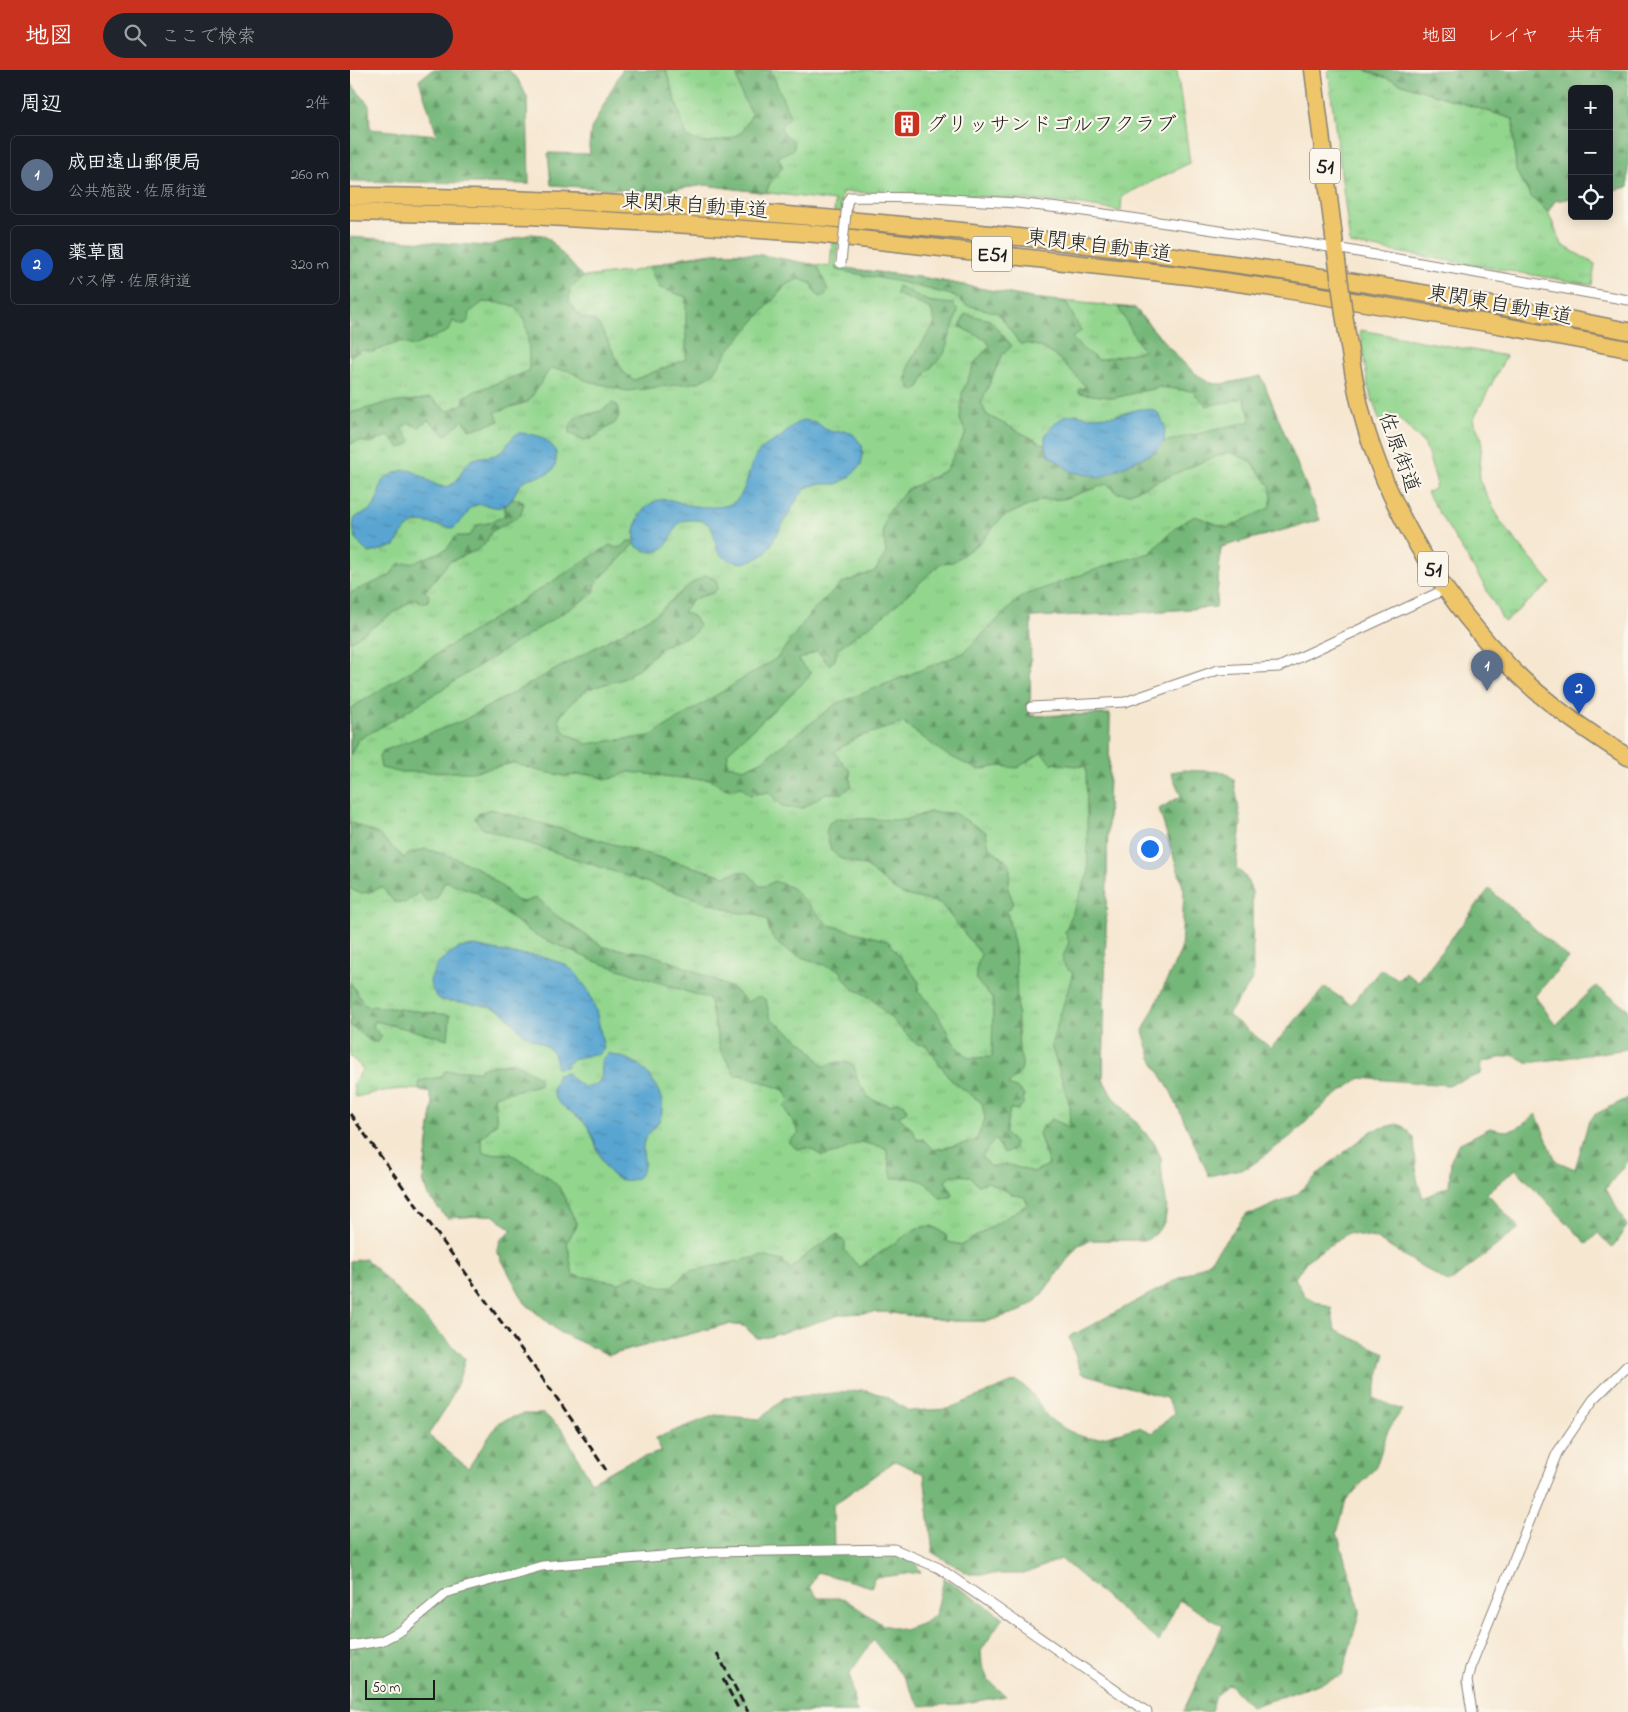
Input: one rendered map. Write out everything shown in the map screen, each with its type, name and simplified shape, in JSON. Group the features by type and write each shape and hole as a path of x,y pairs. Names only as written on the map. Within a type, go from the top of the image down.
{"highway":[{"name":"佐原街道","path":"1313,70 1352,369 1370,442 1390,493 1446,589 1511,668 1563,712 1628,757"},
{"name":"東関東自動車道","path":"350,196 530,200 692,208 818,216 980,232 1176,255 1322,276 1481,303 1628,331"},
{"name":"東関東自動車道","path":"350,212 529,216 817,234 1261,286 1455,317 1628,349"}],"street":[{"path":"841,263 847,203 850,196 933,198 1017,203 1084,211 1336,255 1628,300"},
{"path":"1031,707 1126,702 1218,670 1279,667 1446,589"},
{"path":"1472,1712 1468,1681 1470,1668 1557,1453 1593,1400 1628,1365"},
{"path":"350,1646 381,1641 402,1630 448,1592 542,1566 711,1552 894,1549 939,1568 1147,1712"}],"green space":[{"path":"432,70 509,70 517,78 527,97 529,184 350,181 350,82 369,105 370,129 437,135 419,80"},
{"name":"グリッサンドゴルフクラブ","path":"622,70 1177,70 1190,163 1122,196 1121,211 1067,203 974,196 842,192 836,267 926,278 1031,298 1135,308 1173,352 1206,381 1219,384 1261,376 1320,520 1221,547 1216,607 1135,613 1030,617 1030,716 1110,714 1103,1080 1111,1094 1154,1143 1161,1158 1162,1180 1167,1205 1165,1221 1157,1232 1147,1240 1091,1240 1078,1245 1038,1299 1023,1310 988,1321 954,1321 884,1312 843,1314 768,1337 757,1338 744,1326 728,1324 609,1355 559,1332 525,1303 497,1251 501,1239 512,1230 493,1215 447,1218 428,1196 423,1180 433,1104 429,1092 402,1089 355,1097 353,1084 363,1069 350,1056 350,250 544,267 585,277 634,271 684,257 713,253 741,253 830,267 835,201 705,185 654,192"},
{"path":"622,70 666,70 687,137 703,143 729,139 742,132 752,114 740,91 736,70 771,70 790,117 781,126 783,133 794,142 794,149 778,157 783,167 770,183 766,193 705,185 654,192 551,185 548,153 590,154 591,129"},
{"path":"1328,70 1365,70 1408,86 1513,119 1516,171 1531,197 1548,212 1562,245 1595,264 1592,285 1350,244"},
{"path":"1365,70 1628,70 1628,187 1613,190 1613,85 1568,85 1568,199 1555,201 1548,212 1531,197 1516,171 1513,119 1408,86"},
{"path":"531,234 542,235 550,240 583,277 570,290 569,302 581,317 595,321 601,328 624,373 634,380 686,359 686,297 660,288 649,267 705,254 740,253 759,255 817,265 828,290 821,297 816,294 812,284 799,279 786,285 727,352 714,373 699,382 627,391 585,380 567,370 550,369 528,402 495,412 499,421 470,430 463,420 446,435 428,420 419,427 409,423 401,428 411,440 409,444 400,448 388,436 370,443 359,441 350,444 350,413 383,404 431,398 448,411 463,404 464,397 473,392 529,371 529,364 527,334 522,315 517,309 508,304 483,302 470,312 469,319 465,324 458,324 453,321 448,331 413,346 400,342 372,352 362,350 350,356 350,237 487,246"},
{"path":"835,267 926,278 1031,298 1066,302 1081,331 1072,338 1098,360 1143,351 1118,307 1135,308 1173,352 1206,381 1219,384 1261,376 1320,520 1221,547 1216,607 1135,613 1031,617 1030,716 1110,714 1103,1080 1111,1094 1154,1143 1161,1158 1162,1180 1167,1205 1165,1221 1157,1232 1147,1240 1091,1240 1078,1245 1038,1299 1023,1310 988,1321 954,1321 884,1312 843,1314 768,1337 757,1338 744,1326 728,1324 609,1355 559,1332 525,1303 497,1251 501,1239 512,1230 493,1215 447,1218 428,1196 423,1180 433,1104 429,1092 419,1089 419,1081 441,1077 445,1071 480,1071 481,1068 513,1062 539,1077 539,1085 494,1096 497,1123 481,1138 483,1153 511,1154 547,1176 560,1188 577,1225 567,1242 573,1275 620,1283 636,1274 656,1286 668,1287 680,1280 685,1272 762,1256 783,1261 791,1270 801,1259 837,1234 845,1242 845,1251 859,1267 917,1228 932,1226 945,1233 948,1242 962,1245 1028,1204 1024,1197 1014,1195 988,1182 978,1185 969,1176 952,1175 945,1181 953,1196 940,1198 924,1182 908,1178 892,1178 886,1148 860,1142 837,1153 822,1156 809,1148 797,1149 788,1142 799,1133 784,1106 790,1100 784,1090 746,1076 735,1075 720,1049 709,999 594,961 535,935 476,892 445,881 437,898 427,902 419,892 405,903 394,902 382,887 366,893 354,891 350,888 350,822 378,834 404,858 409,854 425,849 451,856 481,870 505,889 515,900 524,902 536,898 554,914 604,947 647,953 678,964 732,988 748,1002 755,997 761,997 766,1000 770,1018 807,1046 824,1067 832,1063 846,1062 854,1066 858,1081 870,1099 890,1105 897,1102 905,1105 907,1111 898,1116 912,1129 917,1139 923,1139 933,1150 976,1141 985,1119 982,1103 951,1080 926,1045 916,1044 871,998 852,988 840,970 799,956 784,948 774,939 767,920 755,914 739,913 482,828 475,818 479,813 491,809 725,876 737,872 745,872 759,886 765,886 775,881 792,888 829,925 888,941 919,982 918,991 937,1013 953,1042 969,1058 992,1057 993,999 976,979 976,970 981,954 940,903 904,895 867,867 839,858 831,850 826,832 829,823 838,818 905,820 929,812 954,813 986,832 989,847 1010,864 1008,889 1013,901 1007,911 1015,948 1019,1053 1022,1067 1021,1071 1008,1085 1018,1089 1024,1095 1023,1104 1018,1110 1010,1109 1005,1133 1014,1143 1014,1149 1004,1153 995,1139 982,1156 989,1166 995,1167 1006,1164 1033,1172 1049,1165 1039,1134 1042,1127 1052,1119 1069,1127 1070,1106 1051,1045 1073,973 1066,968 1062,959 1069,942 1065,932 1088,874 1086,767 1051,763 1041,753 1017,768 999,766 979,770 947,755 903,723 858,737 834,752 850,771 851,786 843,793 826,793 803,808 786,808 778,803 769,792 750,795 741,787 725,788 711,779 689,779 629,772 607,780 593,774 565,776 539,771 514,763 472,772 398,772 381,768 379,757 383,751 462,721 656,614 689,585 706,575 716,580 718,588 713,593 693,599 683,612 693,616 699,625 694,634 663,646 643,665 623,679 588,689 570,704 559,718 562,730 586,744 650,736 777,658 812,611 842,583 875,571 886,553 883,531 887,513 907,490 946,470 966,433 960,420 962,393 975,362 990,346 986,340 960,327 965,314 990,320 1012,346 1002,355 981,403 987,415 1045,445 1049,455 1136,460 1153,453 1164,442 1251,421 1244,398 1207,406 1192,391 1159,387 1114,398 1079,393 1079,389 1086,387 1065,364 1039,346 1020,344 998,313 966,305 955,296 900,282 836,270","holes":["1229,452 1250,461 1270,486 1272,498 1269,508 1227,528 1195,516 1176,527 1150,553 1117,562 1022,596 963,653 836,704 763,760 744,769 727,765 728,752 805,681 811,673 798,660 817,651 829,665 835,660 837,649 887,613 941,563 953,562 982,541 1002,517 1042,500 1063,499 1107,484 1118,493 1128,494"]},
{"path":"898,286 928,301 953,304 958,311 944,354 926,373 916,390 911,389 906,379 910,362 935,323 931,309 896,294"},
{"path":"1360,330 1506,356 1473,420 1482,439 1479,480 1502,524 1551,583 1504,622 1484,585 1427,493 1435,488 1436,480 1425,445 1395,414 1380,422 1368,387"},
{"path":"612,403 617,405 619,415 616,422 591,439 582,440 569,433 571,424 576,417 601,411"},
{"path":"513,499 520,499 524,503 520,516 491,532 485,544 477,550 449,562 425,591 429,595 428,601 421,603 416,598 350,642 350,593 389,576 399,564 416,562 447,549 456,536 469,536 477,525 488,523 504,516 505,506"},
{"path":"628,541 632,541 634,545 595,584 595,591 590,596 358,740 350,755 350,709 610,545 616,548 623,546"},
{"path":"1184,770 1225,772 1234,780 1241,823 1236,868 1245,876 1252,891 1253,979 1228,1015 1271,1048 1325,987 1351,1005 1381,969 1398,979 1405,972 1418,982 1489,889 1568,958 1535,996 1556,1025 1596,986 1628,1009 1628,1049 1529,1063 1512,1055 1482,1062 1481,1074 1448,1085 1360,1078 1328,1101 1291,1136 1249,1167 1209,1176 1171,1092 1151,1058 1143,1031 1181,950 1184,890 1159,809 1181,796 1171,772"},
{"path":"350,982 365,1005 450,1015 448,1039 375,1021 373,1027 382,1036 378,1042 372,1042 350,1025"},
{"path":"1628,1098 1628,1160 1606,1189 1627,1226 1612,1248 1598,1233 1587,1244 1516,1169 1487,1193 1519,1228 1449,1283 1375,1238 1348,1233 1307,1260 1295,1278 1305,1296 1331,1308 1335,1330 1385,1353 1373,1398 1402,1410 1388,1430 1376,1467 1346,1501 1337,1533 1360,1610 1342,1676 1251,1707 1229,1684 1214,1698 1211,1712 1183,1712 1223,1626 1179,1600 1159,1642 1061,1559 1024,1574 969,1574 933,1553 924,1474 895,1461 833,1505 834,1552 897,1553 914,1561 921,1572 874,1578 872,1587 817,1572 810,1587 818,1598 843,1598 883,1625 904,1630 924,1623 936,1614 944,1578 1003,1617 981,1651 982,1665 988,1680 1006,1696 960,1704 920,1706 904,1678 873,1640 850,1673 855,1708 858,1712 350,1712 350,1261 366,1259 465,1358 451,1398 428,1435 468,1468 499,1422 522,1414 544,1414 563,1430 591,1482 628,1462 660,1452 656,1438 715,1415 760,1419 784,1398 862,1390 883,1395 909,1411 947,1409 1016,1381 1030,1391 1050,1419 1061,1427 1083,1437 1094,1438 1139,1427 1152,1433 1175,1413 1166,1398 1081,1373 1069,1337 1208,1263 1247,1213 1255,1213 1297,1194 1328,1165 1373,1130 1397,1124 1403,1126 1414,1138 1417,1179 1423,1198 1449,1186 1451,1160 1458,1144 1490,1128 1505,1131 1515,1129 1536,1114 1556,1161 1575,1169 1588,1124 1594,1115"}],"water":[{"path":"1140,409 1149,409 1157,412 1165,427 1164,442 1153,453 1101,477 1072,472 1049,455 1045,445 1045,436 1054,424 1065,416 1076,414 1089,417 1113,416"},
{"path":"803,420 816,422 833,432 845,431 853,434 862,445 861,465 850,477 837,484 818,484 807,487 799,496 766,553 756,559 742,563 728,560 718,552 712,529 700,520 687,520 678,524 667,544 660,550 651,552 636,546 635,533 638,520 647,507 655,501 665,499 693,506 715,507 728,505 735,501 744,490 753,460 757,454"},
{"path":"519,433 531,434 545,439 556,453 555,466 548,474 525,481 507,504 500,507 475,506 470,509 454,528 420,522 413,524 401,535 395,546 370,553 359,543 354,533 355,518 374,506 382,482 388,476 403,470 411,471 434,484 445,487 457,480 469,462 501,452 513,437"},
{"path":"474,946 514,954 539,956 564,964 575,972 588,990 596,1010 604,1049 597,1055 592,1054 577,1058 568,1063 566,1067 556,1068 556,1061 551,1050 524,1034 509,1018 497,1009 441,1000 436,996 431,987 430,980 438,963 459,948"},
{"path":"609,1053 640,1066 655,1084 661,1099 662,1114 644,1143 644,1166 641,1174 630,1180 621,1180 614,1177 608,1171 587,1125 559,1103 553,1093 557,1075 568,1073 571,1078 584,1087 589,1087 599,1082 602,1076 601,1060"}],"railway":[{"path":"350,1114 561,1404 606,1470"},
{"path":"717,1653 748,1712"},
{"path":"723,1679 739,1710"}],"place":[{"name":"グリッサンドゴルフクラブ","path":"907,124"},
{"name":"成田遠山郵便局","path":"1487,691"},
{"name":"薬草園","path":"1579,714"}]}
